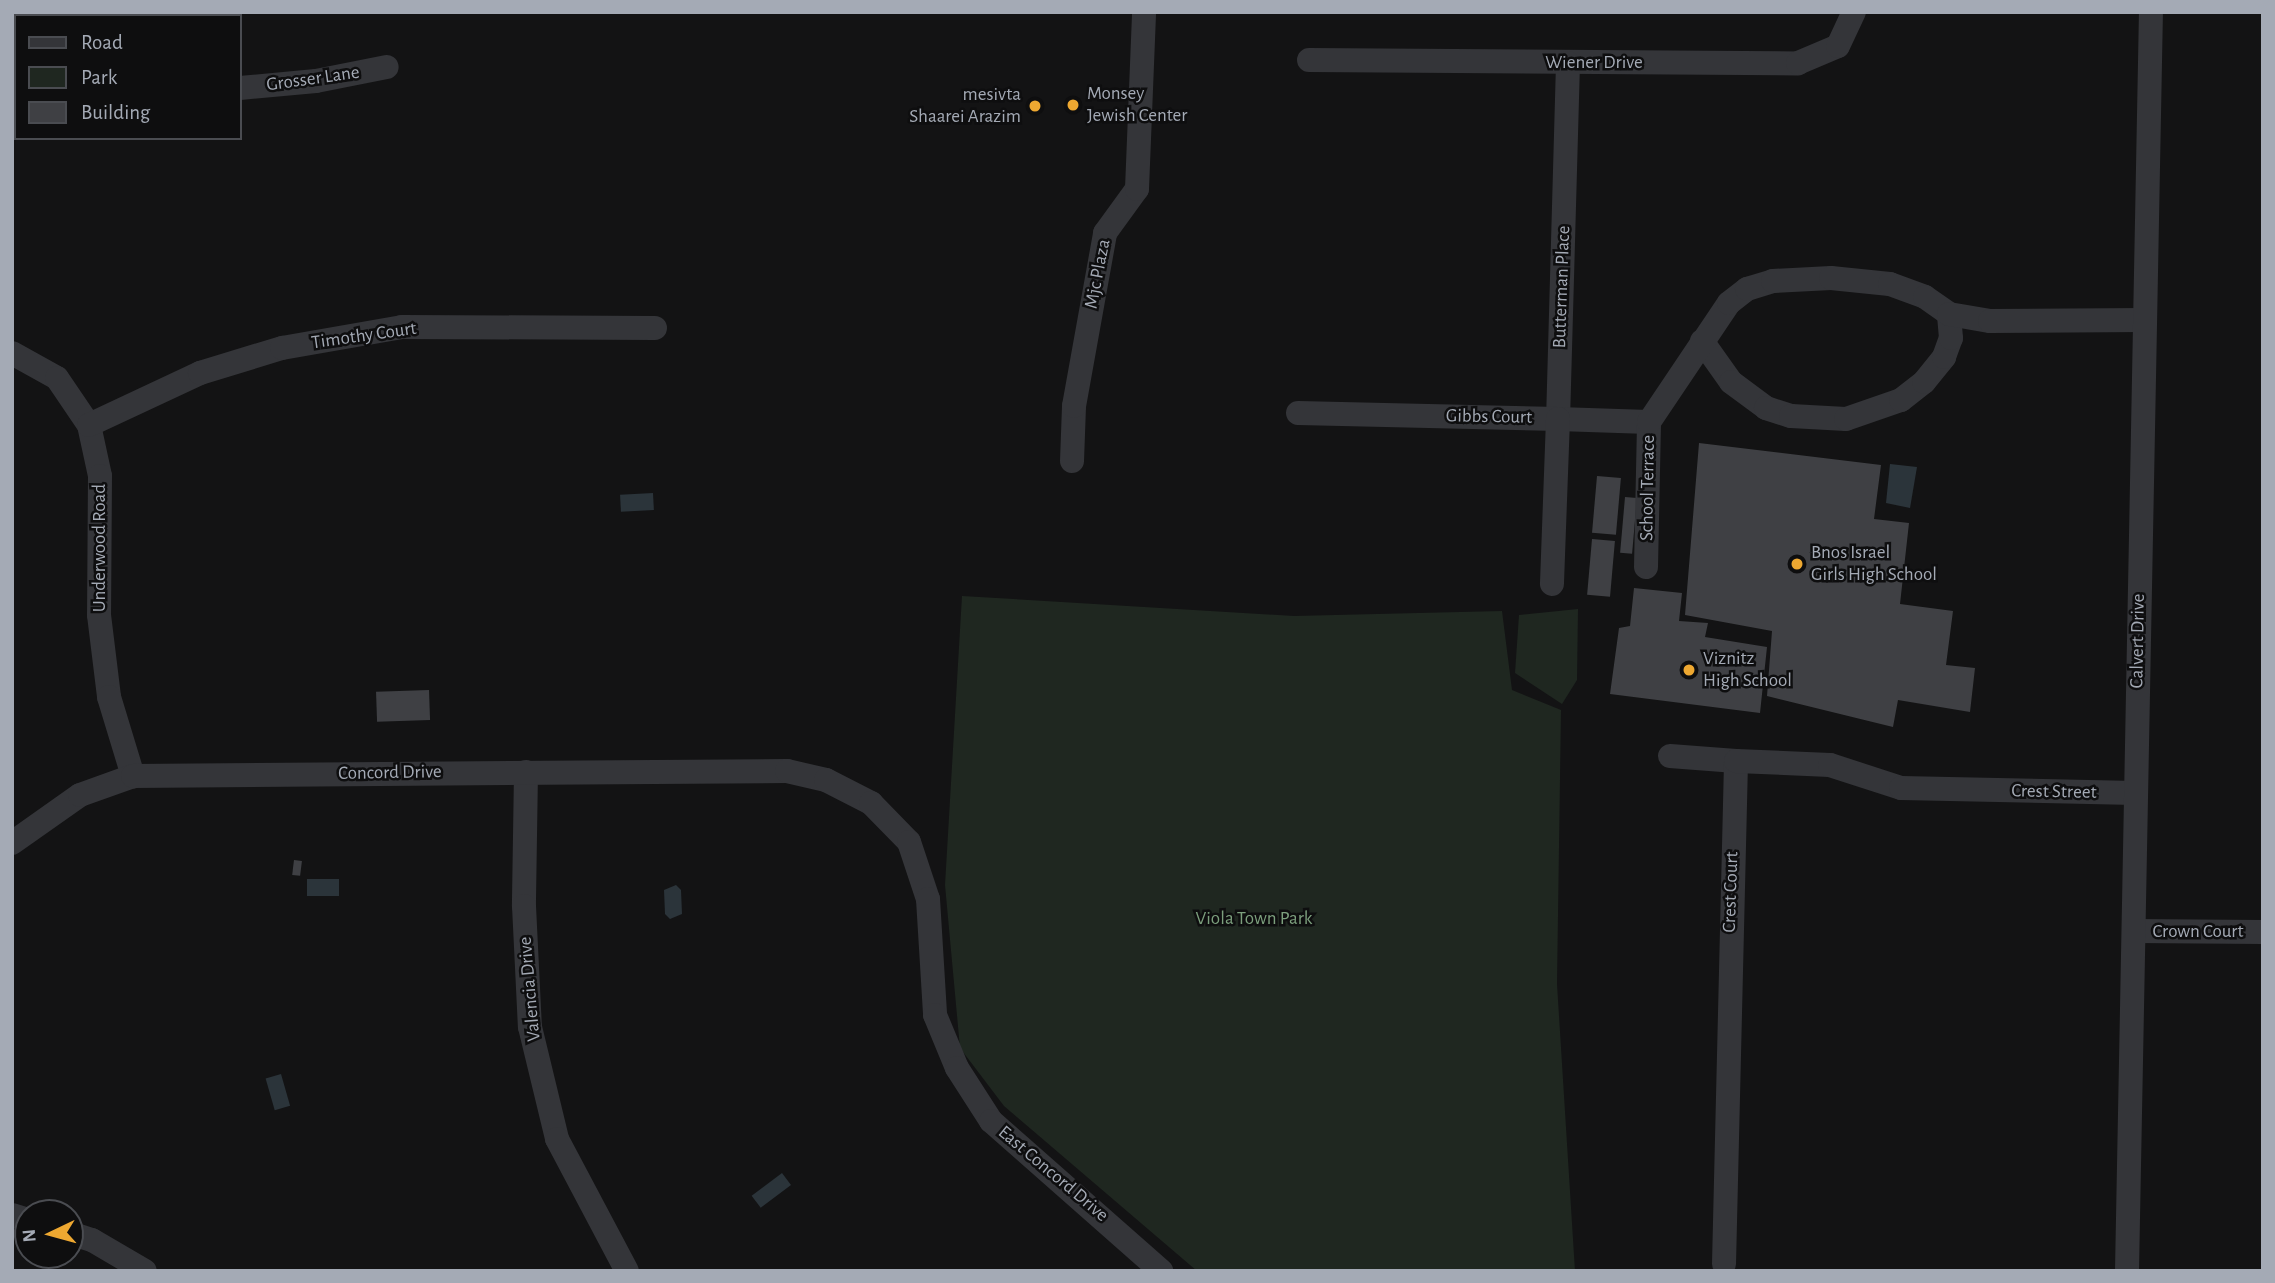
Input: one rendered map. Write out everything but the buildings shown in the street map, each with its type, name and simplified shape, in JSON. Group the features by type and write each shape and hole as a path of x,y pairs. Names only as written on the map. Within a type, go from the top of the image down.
{"street":[{"name":"Mjc Plaza","path":"1072,461 1074,406 1105,233 1137,189 1144,12"},
{"name":"Wiener Drive","path":"1309,60 1798,63 1838,46 1854,12"},
{"name":"Calvert Drive","path":"2127,1271 2151,12"},
{"name":"Butterman Place","path":"1558,419 1568,63"},
{"name":"Grosser Lane","path":"242,89 316,81 387,67"},
{"name":"School Terrace","path":"1646,567 1649,422 1729,303 1747,289 1773,281 1831,278 1890,285 1925,297 1949,314 1990,320 2144,320"},
{"path":"1702,341 1731,382 1766,408 1791,416 1846,419 1901,400 1924,383 1944,356 1951,338 1949,314"},
{"name":"Timothy Court","path":"89,425 200,373 282,348 389,330 654,328"},
{"name":"Underwood Road","path":"12,353 57,378 89,425 100,476 99,615 108,697 133,776"},
{"name":"Gibbs Court","path":"1298,413 1558,419 1552,584"},
{"path":"1558,419 1649,422"},
{"path":"1670,756 1736,761"},
{"name":"Crest Street","path":"1736,761 1830,765 1901,788 2135,793"},
{"name":"Crest Court","path":"1724,1264 1736,761"},
{"name":"Concord Drive","path":"12,843 80,795 133,776 787,771"},
{"name":"East Concord Drive","path":"787,771 826,780 871,803 909,842 928,898 935,1014 957,1068 991,1121 1161,1271"},
{"name":"Valencia Drive","path":"526,772 524,906 530,1027 557,1139 627,1271"},
{"name":"Crown Court","path":"2134,931 2263,932"},
{"path":"84,1237 145,1271"}],"green space":[{"name":"Viola Town Park","path":"962,596 1294,616 1502,611 1512,690 1561,710 1557,984 1575,1271 1197,1271 1004,1106 960,1048 945,885"},
{"path":"1578,609 1577,680 1562,704 1515,673 1519,615"}],"shaded area":[{"path":"1890,464 1917,467 1910,508 1886,503"},
{"path":"653,493 654,510 621,512 620,495"},
{"path":"307,879 339,879 339,896 307,896"},
{"path":"676,885 681,890 682,914 670,919 665,914 664,890"},
{"path":"281,1074 290,1106 275,1110 266,1078"},
{"path":"782,1173 791,1185 761,1208 752,1196"}],"place":[{"name":"Monsey Jewish Center","path":"1073,105"},
{"name":"mesivta Shaarei Arazim","path":"1035,106"},
{"name":"Bnos Israel Girls High School","path":"1797,564"},
{"name":"Viznitz High School","path":"1689,670"}]}
